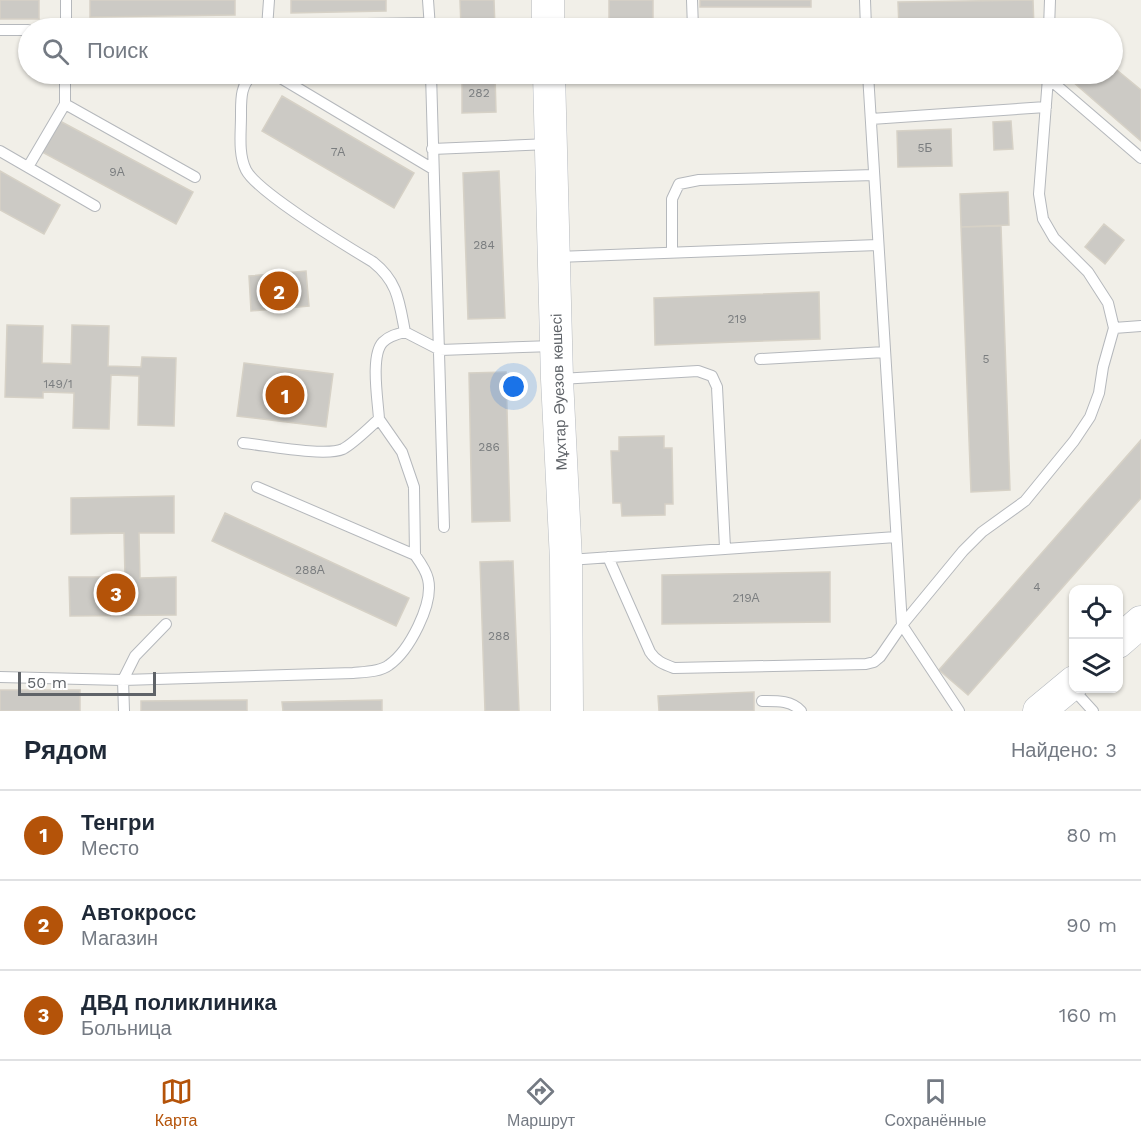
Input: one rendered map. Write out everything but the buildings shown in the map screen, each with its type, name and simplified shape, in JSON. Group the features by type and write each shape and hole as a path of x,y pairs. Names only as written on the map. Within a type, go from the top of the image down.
{"street":[{"path":"548,0 548,18"},
{"name":"Мұхтар Әуезов көшесі","path":"549,84 557,379 566,560 567,711"},
{"path":"1122,639 1141,622"},
{"path":"1039,711 1069,686"}],"lane":[{"path":"66,0 66,18"},
{"path":"268,18 269,0"},
{"path":"428,0 429,18"},
{"path":"692,0 693,18"},
{"path":"865,0 866,18"},
{"path":"1049,18 1050,0"},
{"path":"0,30 18,30"},
{"path":"28,167 64,104 65,84"},
{"path":"246,84 242,96 241,151 247,172 264,190 373,262 388,276 395,286 405,332"},
{"path":"291,84 433,169"},
{"path":"431,84 444,526"},
{"path":"869,84 902,625 959,711"},
{"path":"608,557 650,652 656,660 674,668 874,662 880,657 902,625 963,551 982,532 1024,501 1074,441 1090,417 1099,393 1103,367 1114,328 1108,303 1088,272 1054,238 1043,219 1039,194 1047,84"},
{"path":"1057,84 1141,158"},
{"path":"64,104 195,177"},
{"path":"871,119 1046,107"},
{"path":"432,149 550,144"},
{"path":"0,151 95,206"},
{"path":"672,253 672,199 679,184 699,180 874,175"},
{"path":"554,257 878,245"},
{"path":"1114,328 1141,326"},
{"path":"405,332 440,350 556,346"},
{"path":"0,677 123,680 353,674 388,666 406,647 417,628 429,590 428,578 415,555 414,487 402,452 379,419 376,372 378,349 384,341 405,332"},
{"path":"760,359 885,352"},
{"path":"557,379 698,371 712,376 717,387 725,548"},
{"path":"243,443 322,452 335,451 350,444 379,419"},
{"path":"257,487 415,555"},
{"path":"566,560 896,537"},
{"path":"124,711 123,680 135,656 166,624"},
{"path":"1079,693 1093,711"},
{"path":"762,702 781,701 798,707 801,711"}],"place":[{"name":"Автокросс","path":"279,291"},
{"name":"Тенгри","path":"285,395"},
{"name":"ДВД поликлиника","path":"116,593"}]}
